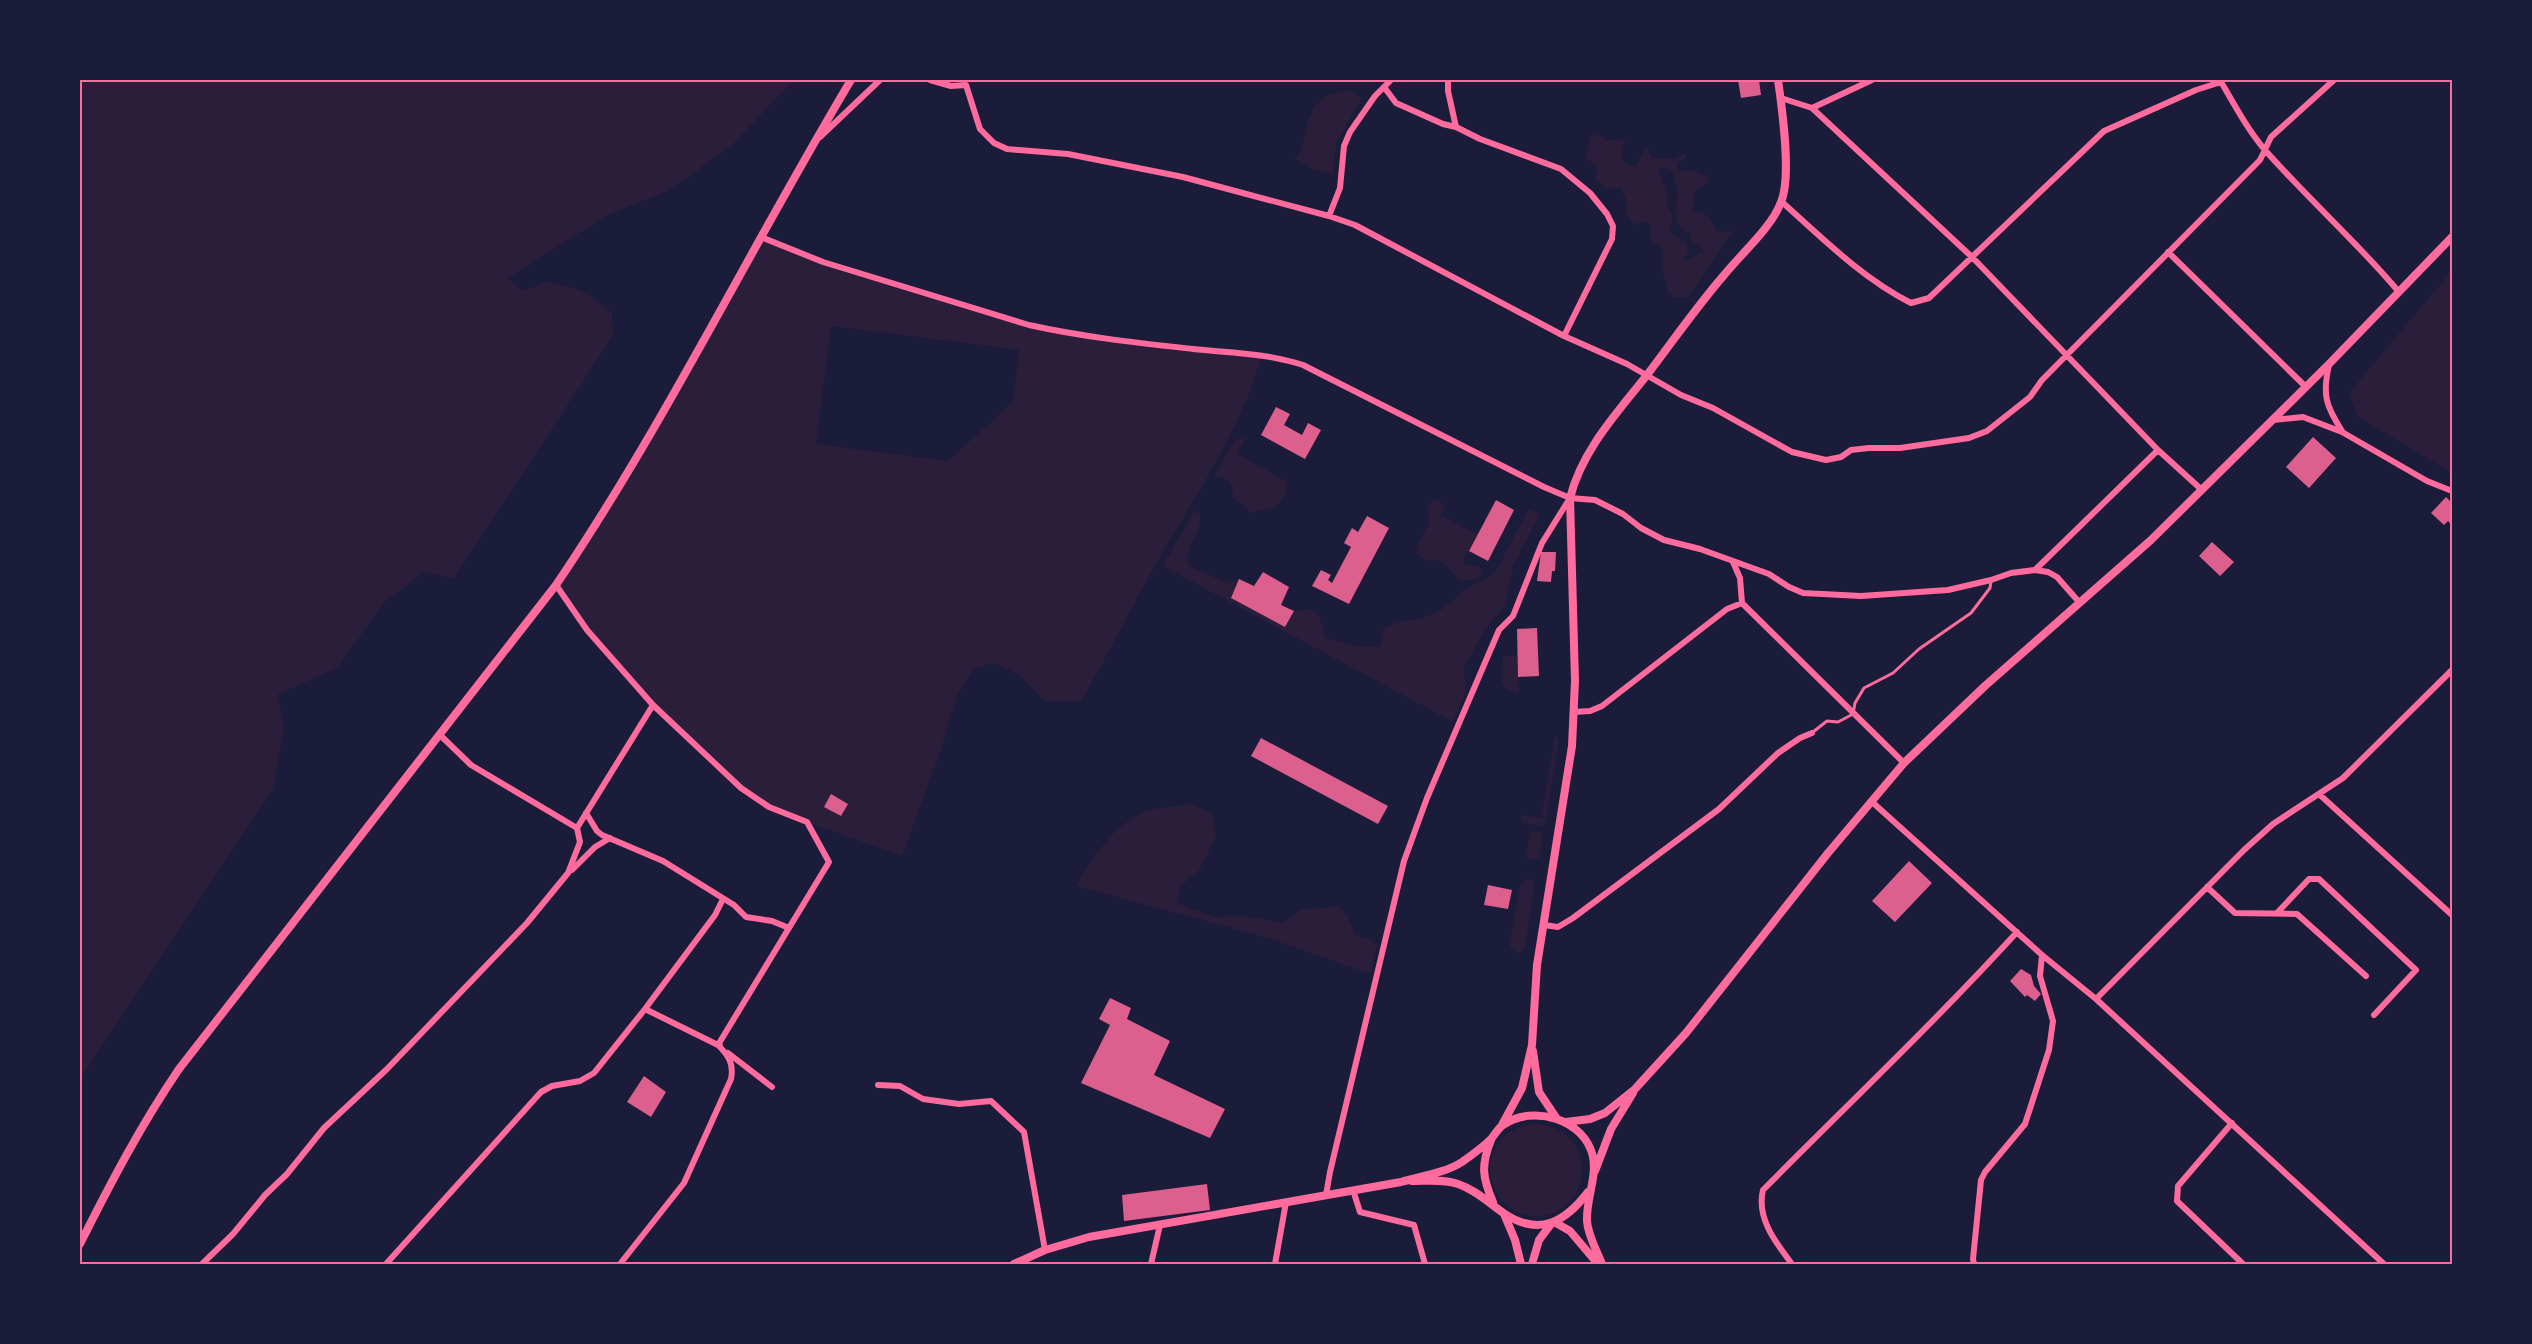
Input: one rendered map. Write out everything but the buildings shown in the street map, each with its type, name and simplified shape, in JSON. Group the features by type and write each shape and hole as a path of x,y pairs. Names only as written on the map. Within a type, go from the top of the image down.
{"main road":[{"path":"80,1244 121,1162 155,1103 179,1069 556,585 610,502 694,358 810,148 851,80"}],"street":[{"path":"810,148 844,112 880,80"},
{"path":"930,80 951,86 965,82 980,129 994,143 1007,149 1068,154 1183,177 1329,216 1354,225 1564,336 1647,375 1681,395 1713,408 1792,452 1826,460 1841,457 1851,450 1928,445 1969,438 1987,431 2030,397 2042,380 2260,160 2271,137 2334,80"},
{"path":"1329,216 1340,188 1344,146 1350,132 1391,80"},
{"path":"1448,80 1448,91 1456,127"},
{"path":"1326,1195 1404,861 1427,798 1499,630 1513,616 1542,543 1570,498 1580,468 1647,375 1782,202 1785,170 1778,80"},
{"path":"1812,108 1872,80"},
{"path":"1782,202 1856,267 1911,303 1929,298 2104,131 2220,81 2244,121 2265,149 2369,257 2398,292"},
{"path":"1384,87 1396,103 1480,139 1561,169 1590,193 1607,214 1613,226 1612,239 1564,336"},
{"path":"1780,98 1812,108 1973,258 2066,357 2158,450 2202,490"},
{"path":"761,237 823,262 1029,325 1059,332 1261,355 1303,365 1570,498 1595,500 1623,514 1641,528 1664,540 1769,574 1803,593 1861,596 1948,590 2011,573 2035,570 2048,572 2056,577 2079,603"},
{"path":"1566,1122 1590,1119 1605,1113 1635,1089 1704,1012 1871,801 1904,763 1986,685 2151,540 2329,364 2452,237"},
{"path":"2168,252 2306,387"},
{"path":"2329,364 2325,398 2329,411 2342,432"},
{"path":"2273,420 2304,417 2342,432 2427,481 2452,491"},
{"path":"2035,570 2158,450"},
{"path":"1014,1264 1045,1250 1089,1237 1401,1182 1461,1163 1492,1138 1502,1125 1522,1088 1532,1045 1537,965 1572,746 1574,712 1570,498"},
{"path":"1733,562 1740,578 1742,603 1904,763"},
{"path":"556,585 587,630 653,705 741,789 769,807 807,822 829,862 718,1045"},
{"path":"1574,712 1590,711 1602,706 1727,609 1742,603"},
{"path":"2096,999 2273,824 2297,806 2320,795 2343,778 2452,670"},
{"path":"568,873 580,842 577,828 653,705"},
{"path":"439,734 471,765 577,828"},
{"path":"1544,925 1558,927 1573,918 1719,809 1778,753 1800,738 1812,734"},
{"path":"2320,795 2452,915"},
{"path":"1871,801 2042,955 2096,999 2384,1264"},
{"path":"586,813 597,831 663,861 735,905 746,917 772,921 789,928"},
{"path":"202,1264 233,1234 287,1174 324,1128 387,1069 527,922 568,873 595,847 610,838"},
{"path":"2277,913 2309,879 2319,879 2416,970 2374,1015"},
{"path":"2207,887 2235,914 2297,914 2366,976"},
{"path":"386,1264 541,1092 552,1086 588,1078 645,1009 715,915 723,899"},
{"path":"1792,1264 1768,1230 1761,1207 1763,1190 1953,1002 2017,932"},
{"path":"1974,1264 1981,1180 2025,1124 2049,1050 2053,1021 2040,976 2042,955"},
{"path":"645,1009 718,1045 772,1087"},
{"path":"620,1264 684,1183 732,1079 733,1067 727,1055 718,1045"},
{"path":"1532,1045 1539,1092 1557,1119"},
{"path":"878,1085 900,1086 923,1099 941,1102 959,1104 991,1101 1024,1132 1045,1250"},
{"path":"1600,1264 1587,1221 1589,1191 1611,1129 1635,1089"},
{"path":"1502,1125 1518,1118 1537,1115 1566,1122 1578,1131 1586,1143 1592,1155 1594,1175"},
{"path":"2232,1123 2178,1186 2177,1201 2243,1264"},
{"path":"1492,1138 1483,1159 1484,1182 1493,1203"},
{"path":"1401,1182 1446,1181 1459,1184 1493,1203 1504,1214 1520,1222 1554,1223 1570,1232 1600,1264"},
{"path":"1353,1190 1360,1212 1414,1225 1425,1264"},
{"path":"1532,1264 1539,1240 1554,1223 1573,1212 1589,1191"},
{"path":"1275,1264 1286,1202"},
{"path":"1504,1214 1515,1240 1521,1264"},
{"path":"1151,1264 1160,1225"}],"lane":[{"path":"1812,734 1827,721 1838,722 1853,714 1855,703 1864,688 1893,674 1920,649 1971,613 1990,588 1991,580"}],"shaded area":[{"path":"80,80 794,80 732,145 688,177 661,194 608,215 507,278 524,291 548,281 580,290 612,312 613,336 453,579 424,572 384,603 337,668 278,694 284,729 273,789 80,1079"},
{"path":"1349,90 1362,98 1336,143 1334,174 1314,170 1295,158 1302,148 1309,118 1317,104 1323,99"},
{"path":"1599,134 1606,141 1621,139 1625,141 1621,155 1630,165 1636,165 1646,147 1653,159 1673,159 1687,153 1686,158 1677,163 1677,168 1681,171 1691,170 1709,177 1708,182 1695,191 1692,210 1707,215 1718,233 1728,230 1733,232 1688,297 1673,297 1667,290 1662,265 1663,253 1657,244 1651,241 1651,225 1642,221 1634,225 1625,212 1627,202 1621,188 1606,189 1595,179 1596,167 1585,158 1590,137","holes":["1663,167 1673,171 1678,192 1676,214 1678,223 1684,232 1689,232 1692,242 1701,247 1703,251 1686,261 1684,257 1688,253 1687,243 1670,232 1673,218 1658,169"]},
{"path":"761,237 782,247 1059,331 1261,355 1253,382 1230,436 1146,581 1081,701 1045,701 1016,673 992,663 974,669 957,696 940,752 902,856 784,814 754,798 630,681 556,585 586,541","holes":["831,326 1019,350 1013,402 948,461 816,444"]},
{"path":"2452,270 2452,473 2358,417 2349,393"},
{"path":"1247,436 1237,454 1288,482 1277,505 1252,513 1233,497 1232,488 1227,479 1214,476 1235,440"},
{"path":"1435,499 1446,506 1441,515 1478,535 1465,556 1463,564 1479,565 1482,575 1475,579 1461,581 1440,561 1424,560 1416,553 1419,541 1429,524 1428,505"},
{"path":"1529,509 1540,514 1513,566 1505,606 1485,629 1464,668 1466,692 1453,722 1163,566 1194,511 1200,514 1200,522 1188,551 1189,566 1229,584 1239,579 1231,598 1285,627 1294,611 1311,609 1320,617 1325,638 1361,647 1380,647 1384,628 1396,623 1430,616 1444,608 1465,589 1494,574"},
{"path":"1503,656 1517,656 1519,693 1508,690 1502,683"},
{"path":"1555,736 1559,740 1545,823 1540,826 1522,823 1521,815 1541,818"},
{"path":"1191,804 1213,814 1216,837 1200,869 1180,887 1176,903 1218,918 1237,915 1283,923 1301,910 1339,906 1348,917 1356,936 1370,939 1377,945 1371,974 1268,938 1076,886 1099,851 1128,821 1154,809"},
{"path":"1534,831 1542,834 1540,857 1532,860 1526,856 1530,833"},
{"path":"1527,878 1534,881 1534,888 1525,947 1522,952 1518,953 1510,948 1510,942 1520,886"},
{"path":"1536,1124 1553,1128 1568,1138 1578,1153 1582,1170 1578,1187 1568,1202 1553,1212 1536,1216 1519,1212 1504,1202 1494,1187 1490,1170 1494,1153 1504,1138 1519,1128"}]}
